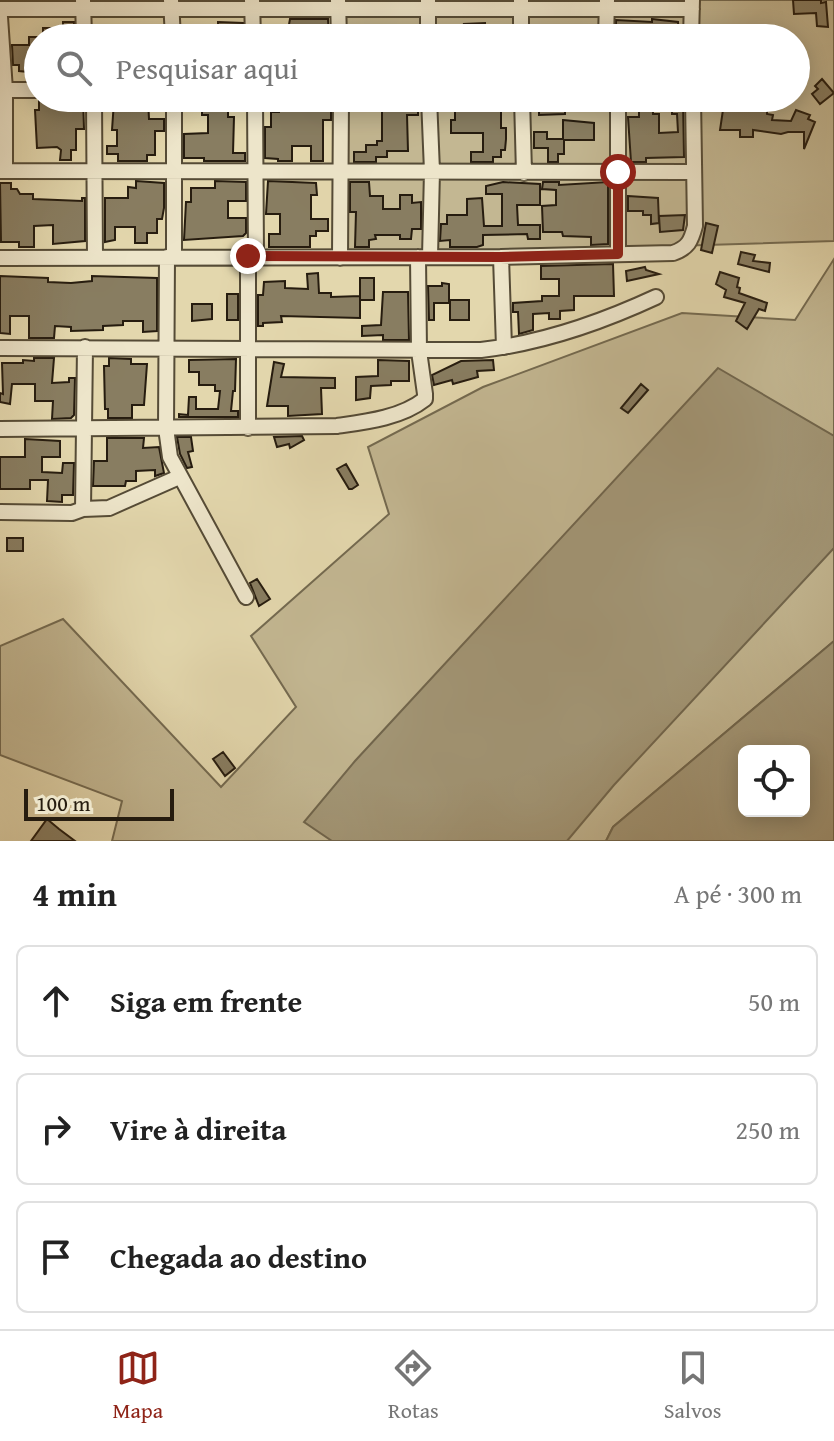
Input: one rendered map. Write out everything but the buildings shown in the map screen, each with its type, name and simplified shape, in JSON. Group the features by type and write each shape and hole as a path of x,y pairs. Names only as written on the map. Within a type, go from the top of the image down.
{"street":[{"path":"83,4 84,24"},
{"path":"0,9 83,4 692,4 691,24"},
{"path":"172,4 173,24"},
{"path":"338,4 339,24"},
{"path":"0,17 3,171 694,172"},
{"path":"2,90 24,90"},
{"path":"94,112 95,257"},
{"path":"174,112 165,349 166,428 170,457 246,597"},
{"path":"248,428 247,349 255,112"},
{"path":"340,258 341,112"},
{"path":"0,429 337,426 371,421 414,408 425,399 419,351 432,171 430,112"},
{"path":"522,112 524,173"},
{"path":"618,112 618,254"},
{"path":"0,258 501,257 673,253 685,249 695,226 693,112"},
{"path":"501,257 504,347"},
{"path":"0,348 419,351 504,347 567,332 620,314 656,297"},
{"path":"83,509 85,347"},
{"path":"0,512 72,513 83,509 109,508 179,477"}],"shaded area":[{"path":"337,0 834,0 834,241 343,256 340,112 810,112 810,24 338,24"},
{"path":"834,259 834,641 613,827 606,841 112,841 122,801 0,755 0,646 63,619 221,787 296,707 251,636 389,514 368,447 483,387 682,313 795,320"},
{"path":"718,368 834,436 834,548 614,785 567,841 332,841 304,822 355,761"},
{"path":"834,641 834,841 606,841 613,827"}],"route":[{"path":"248,256 340,258 618,254 618,172"}]}
